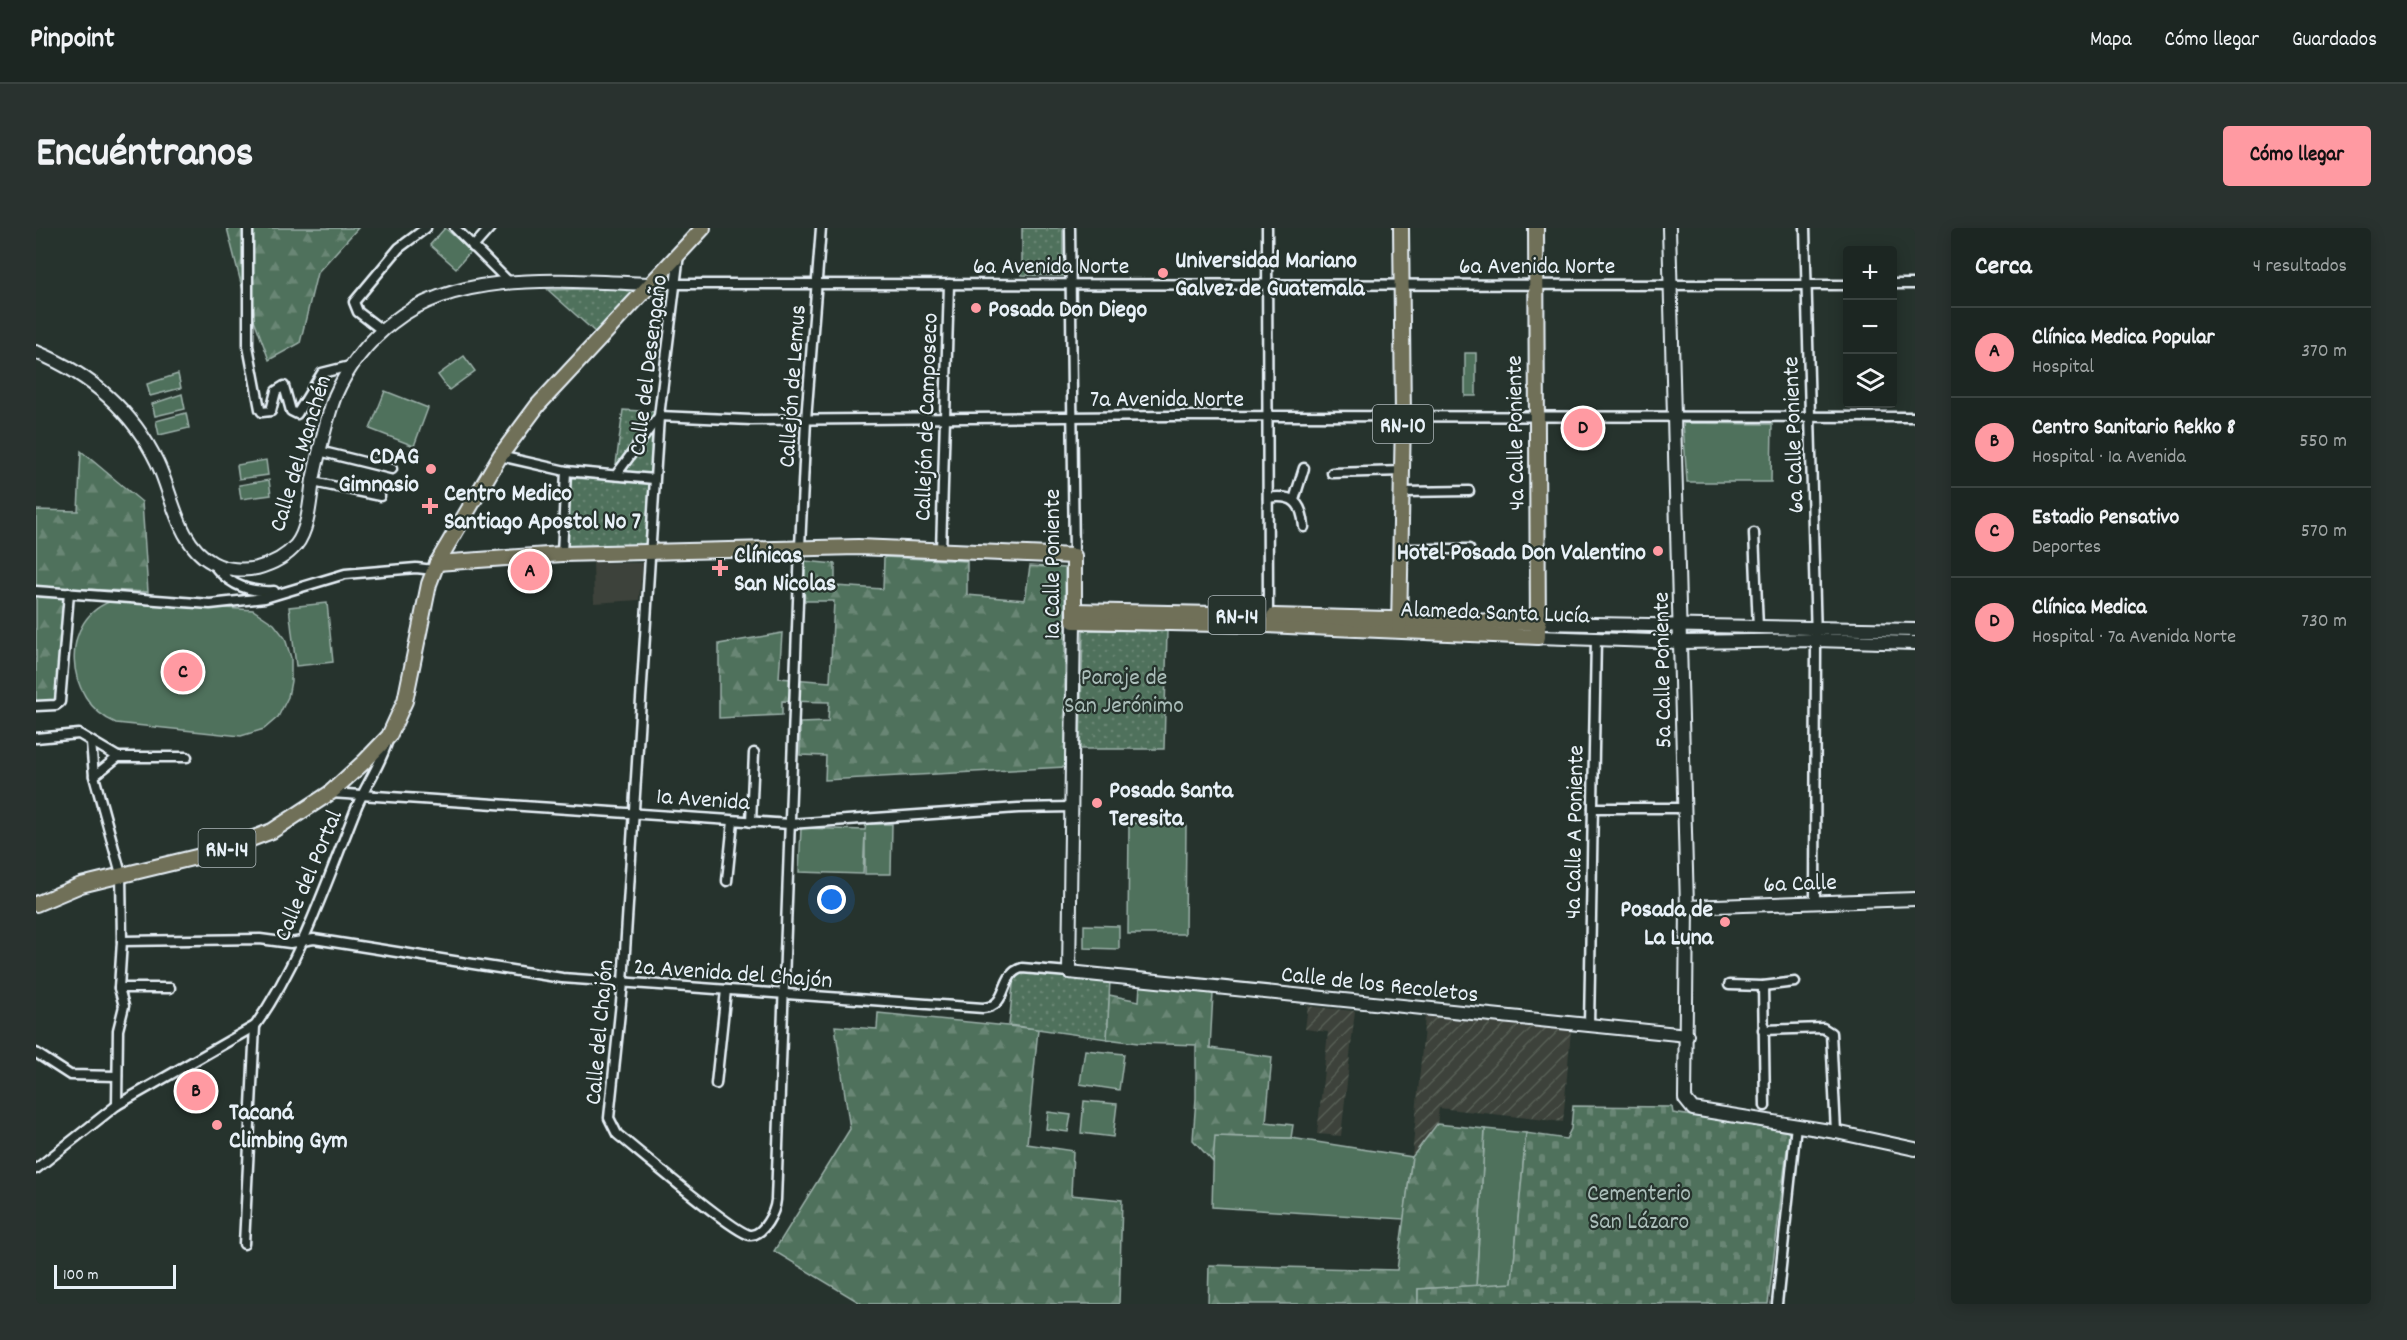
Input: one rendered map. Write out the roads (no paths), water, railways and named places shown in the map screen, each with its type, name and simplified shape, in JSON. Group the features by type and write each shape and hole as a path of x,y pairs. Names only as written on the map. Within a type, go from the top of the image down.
{"main road":[{"path":"435,566 500,456 538,405 648,284 680,254 703,228"},
{"name":"RN-10","path":"1400,625 1403,471 1401,228"},
{"name":"4a Calle Poniente","path":"1536,228 1538,630"},
{"path":"435,566 562,554 800,547 858,547 1074,556"},
{"name":"1a Calle Poniente","path":"1074,556 1074,616"},
{"name":"RN-14","path":"36,904 81,885 218,852 262,835 298,816 330,793 389,736 405,701 411,679 435,566"},
{"name":"Alameda Santa Lucía","path":"1074,616 1538,630"}],"street":[{"path":"248,228 248,346 262,412 271,411 276,391 284,386 291,411 297,414 322,373 350,366"},
{"path":"383,331 358,312 354,302 399,248 426,228"},
{"path":"455,228 508,281"},
{"path":"473,247 490,228"},
{"name":"Callejón de Lemus","path":"783,996 806,420 821,228"},
{"name":"1a Calle Poniente","path":"1070,228 1074,556"},
{"path":"1266,620 1267,228"},
{"name":"5a Calle Poniente","path":"1669,228 1676,419 1687,907 1685,1095 1688,1105 1693,1109 1796,1125"},
{"name":"6a Calle Poniente","path":"1805,228 1812,418 1816,634 1815,902"},
{"name":"Calle del Desengaño","path":"651,551 659,416 680,254"},
{"name":"Calle del Manchén","path":"212,563 236,569 252,569 282,558 297,544 307,518 319,451 335,397 350,366 383,331 409,311 437,298 508,281 648,284"},
{"name":"6a Avenida Norte","path":"648,284 1843,285"},
{"name":"Callejón de Camposeco","path":"940,551 949,284"},
{"path":"1897,284 1915,284"},
{"path":"36,352 77,372 123,409 143,436 157,461 183,532 223,578 237,587 266,592 292,590"},
{"path":"616,475 659,416"},
{"name":"7a Avenida Norte","path":"659,416 751,420 1072,417 1676,419 1915,417"},
{"path":"319,451 392,469"},
{"path":"500,456 566,471 654,479"},
{"path":"1294,500 1304,468"},
{"path":"562,554 566,471"},
{"path":"1332,472 1403,471"},
{"path":"313,482 380,496"},
{"path":"1402,492 1469,491"},
{"path":"1268,498 1282,496 1294,500 1301,507 1304,527"},
{"path":"1754,533 1758,628"},
{"path":"1402,549 1469,549"},
{"name":"Calle del Chajón","path":"651,551 623,983 610,1113 612,1126 617,1134 711,1210 749,1235 758,1232 771,1217 775,1206 783,996"},
{"path":"36,591 210,604 265,598 345,574 435,566"},
{"path":"36,706 56,705 60,702 69,592"},
{"name":"1a Calle Poniente","path":"1069,972 1074,616"},
{"name":"Alameda Santa Lucía","path":"1538,630 1758,628 1775,634"},
{"name":"Alameda Santa Lucía","path":"1538,630 1596,638 1681,642 1775,634 1915,630"},
{"name":"Alameda Santa Lucía","path":"1816,634 1915,643"},
{"name":"4a Calle A Poniente","path":"1589,1026 1596,638"},
{"path":"36,738 79,734 118,757 188,757"},
{"name":"Calle del Portal","path":"255,1026 268,1007 302,940 361,796 381,763 389,736"},
{"path":"91,742 94,776 121,874 123,941 119,988 124,1006 118,1030 117,1106"},
{"path":"751,822 754,753"},
{"path":"94,776 118,757"},
{"name":"1a Avenida","path":"330,793 790,824 1017,808 1072,807"},
{"path":"1593,808 1685,808"},
{"path":"727,881 733,821"},
{"name":"6a Calle","path":"1687,907 1915,899"},
{"name":"2a Avenida del Chajón","path":"123,941 260,939 290,943 314,939 562,978 783,996 988,1008 1001,1000 1009,977 1016,970 1022,968 1069,972"},
{"name":"Calle de los Recoletos","path":"1069,972 1687,1035"},
{"path":"1730,985 1763,987 1795,982"},
{"path":"1763,987 1765,1106"},
{"path":"119,988 170,988"},
{"path":"716,1084 726,990"},
{"path":"36,1169 117,1106 255,1026"},
{"path":"244,1244 255,1026"},
{"path":"1763,1030 1823,1028 1831,1033 1836,1132"},
{"path":"36,1053 70,1075 117,1076"},
{"path":"1777,1304 1796,1125 1915,1149"}],"place":[{"name":"Universidad Mariano Galvez de Guatemala","path":"1163,273"},
{"name":"Posada Don Diego","path":"976,308"},
{"name":"Clínica Medica","path":"1583,428"},
{"name":"CDAG Gimnasio","path":"431,469"},
{"name":"Centro Medico Santiago Apostol No 7","path":"430,506"},
{"name":"Hotel Posada Don Valentino","path":"1658,551"},
{"name":"Clínicas San Nicolas","path":"720,568"},
{"name":"Clínica Medica Popular","path":"530,571"},
{"name":"Estadio Pensativo","path":"183,672"},
{"name":"Posada Santa Teresita","path":"1097,803"},
{"name":"Posada de La Luna","path":"1725,922"},
{"name":"Centro Sanitario Rekko 8","path":"196,1091"},
{"name":"Tacaná Climbing Gym","path":"217,1125"}],"park label":[{"name":"Paraje de San Jerónimo","path":"1124,690"},
{"name":"Cementerio San Lázaro","path":"1639,1206"}]}
